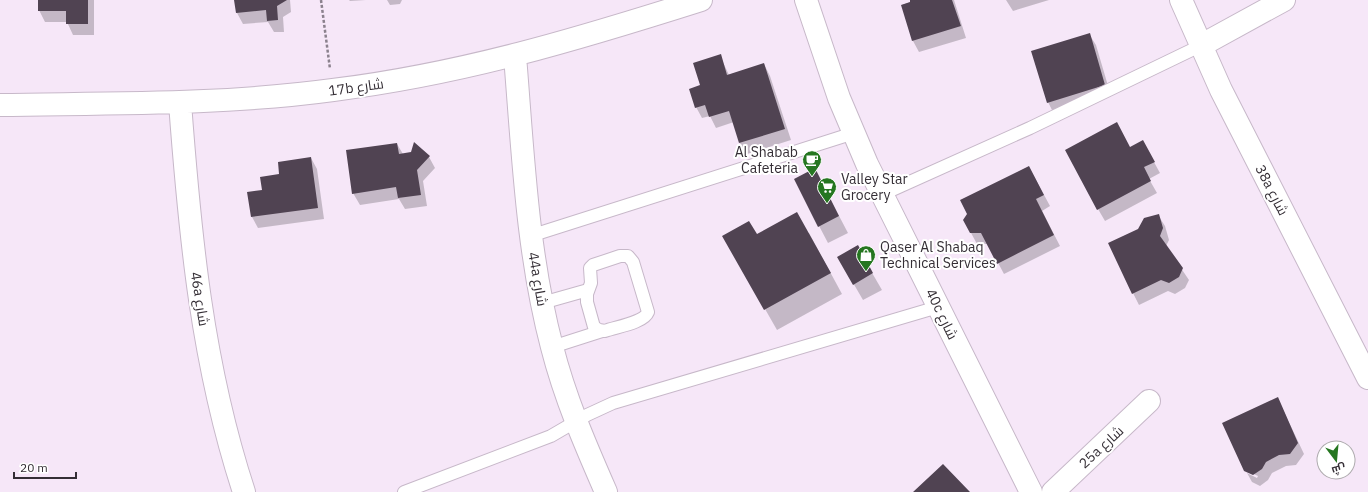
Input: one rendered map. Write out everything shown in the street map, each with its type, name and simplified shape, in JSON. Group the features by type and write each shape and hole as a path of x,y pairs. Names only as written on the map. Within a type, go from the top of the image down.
{"street":[{"name":"17b شارع","path":"0,105 180,103 232,100 333,90 455,70 515,56 586,36 701,0"},
{"name":"40c شارع","path":"806,0 839,98 854,133 938,307 1032,492"},
{"name":"38a شارع","path":"1181,0 1200,46 1224,96 1368,378"},
{"path":"1200,46 1284,0"},
{"name":"44a شارع","path":"515,56 530,236 542,303 552,348 575,422 606,492"},
{"name":"46a شارع","path":"180,103 189,220 197,287 208,353 223,418 244,492"},
{"name":"25a شارع","path":"1053,492 1149,401"}],"lane":[{"path":"883,194 1030,128 1200,46"},
{"path":"530,236 854,133"},
{"path":"552,348 602,331 641,320 647,316 648,309 632,258 624,255 593,264 589,271 591,283 586,298 594,326 602,331"},
{"path":"542,303 588,290"},
{"path":"404,492 539,441 599,408 613,403 938,307"}],"path":[{"path":"321,0 333,90"}],"building":[{"path":"38,0 88,0 88,24 66,24 66,11 38,11"},
{"path":"234,0 287,0 277,6 278,20 267,21 266,10 236,13"},
{"path":"910,0 952,0 961,26 912,41 901,5 910,2"},
{"path":"1090,33 1105,85 1047,103 1031,51"},
{"path":"721,54 727,75 764,63 785,129 739,143 729,111 709,117 705,105 695,108 689,89 700,85 693,63"},
{"path":"1117,122 1130,147 1143,140 1155,162 1144,167 1151,181 1097,210 1065,150"},
{"path":"414,142 430,156 417,170 421,195 398,198 396,187 352,194 346,150 397,143 399,154 411,152"},
{"path":"311,157 318,208 251,217 247,192 262,190 260,177 279,174 278,162"},
{"path":"1029,166 1044,195 1036,199 1054,235 997,264 981,233 970,233 963,220 967,214 960,200"},
{"path":"815,168 839,216 818,227 794,179"},
{"path":"797,212 831,273 764,310 722,236 749,221 757,234"},
{"path":"1159,214 1163,228 1160,236 1183,268 1179,277 1169,283 1161,280 1132,294 1108,243 1138,229 1144,218"},
{"path":"858,245 873,273 853,285 837,257"},
{"path":"1278,397 1298,443 1290,454 1279,455 1266,462 1262,469 1253,475 1244,471 1222,423"},
{"path":"943,464 970,492 913,492"}],"place":[{"name":"Al Shabab Cafeteria","path":"812,177"},
{"name":"Valley Star Grocery","path":"827,204"},
{"name":"Qaser Al Shabaq Technical Services","path":"866,272"}]}
